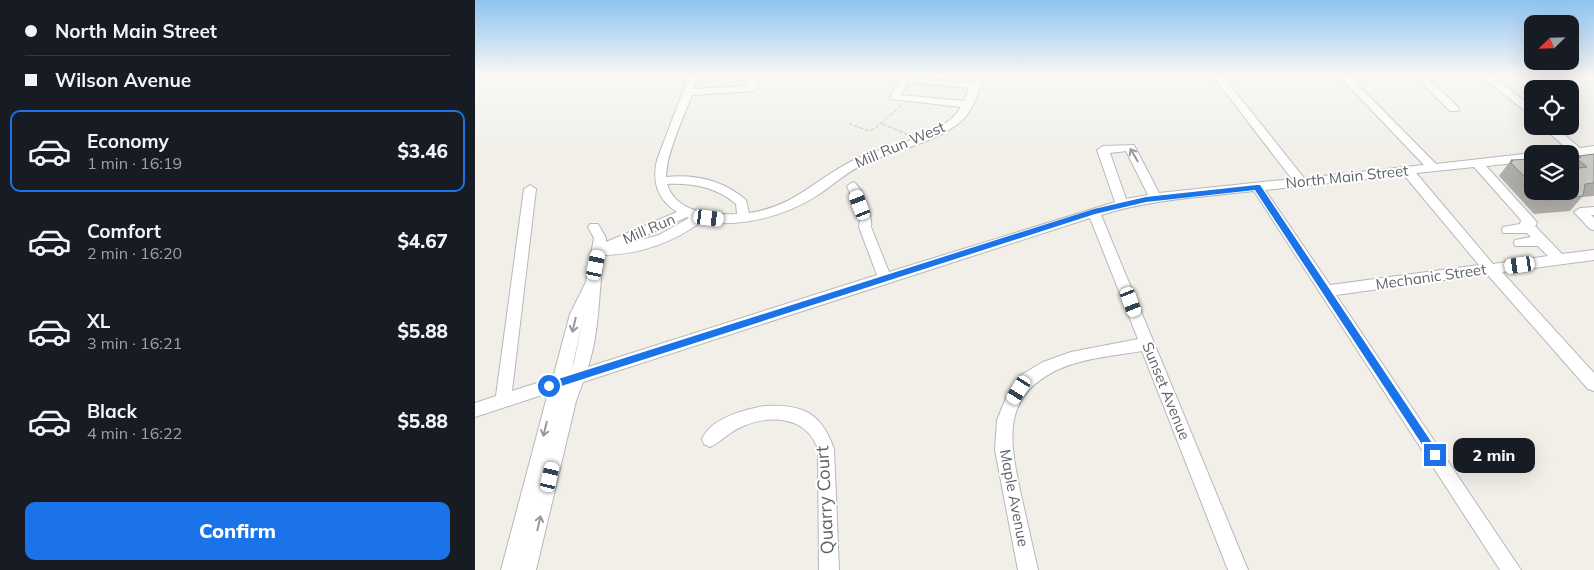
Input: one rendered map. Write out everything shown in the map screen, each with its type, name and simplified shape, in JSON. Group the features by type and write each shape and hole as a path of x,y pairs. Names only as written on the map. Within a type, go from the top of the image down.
{"street":[{"path":"684,102 661,165 660,181 663,194 675,206 692,214"},
{"path":"942,102 967,104"},
{"path":"1238,102 1301,182"},
{"path":"1369,102 1433,168"},
{"path":"1446,102 1454,109"},
{"name":"Mill Run West","path":"692,214 720,219 743,218 768,213 801,200 845,169 869,157 948,126 963,113 967,104"},
{"path":"1558,135 1570,145"},
{"path":"1123,204 1103,150 1130,147 1155,198"},
{"path":"1579,152 1594,150"},
{"name":"North Main Street","path":"475,410 742,323 1123,204 1155,198 1524,158"},
{"path":"1477,163 1531,223 1525,224 1559,260"},
{"path":"1407,171 1491,269 1594,384"},
{"path":"660,181 693,180 707,183 726,191 743,203 743,218"},
{"path":"853,186 866,220 865,227 885,279"},
{"path":"1257,187 1511,570"},
{"path":"503,401 530,189"},
{"path":"1594,211 1580,212 1594,226"},
{"name":"Sunset Avenue","path":"1094,212 1238,570"},
{"name":"Mill Run","path":"599,250 624,251 646,245 670,235 692,214"},
{"path":"526,570 568,401 568,380 577,314 593,280 599,250 600,238 594,227"},
{"path":"1508,230 1529,228"},
{"path":"1520,243 1541,241"},
{"name":"Mechanic Street","path":"1327,291 1594,255"},
{"name":"Maple Avenue","path":"1028,570 1003,450 1005,418 1011,403 1029,380 1055,363 1070,358 1148,344"},
{"path":"511,570 551,406 568,380"},
{"name":"Quarry Court","path":"710,439 732,423 772,413 795,416 815,427 822,437 825,449 829,570"}],"path":[{"path":"851,122 850,124 869,131 882,124 899,110 902,105"},
{"path":"882,124 908,134 915,140"}],"building":[{"path":"1594,154 1594,183 1585,184 1583,196 1579,196 1579,168 1587,167 1579,160 1579,157 1581,157 1579,156"},
{"path":"1524,159 1524,176 1510,162 1513,161 1511,160"}],"route":[{"path":"549,386 1094,212 1146,199 1257,187 1435,455"}]}
